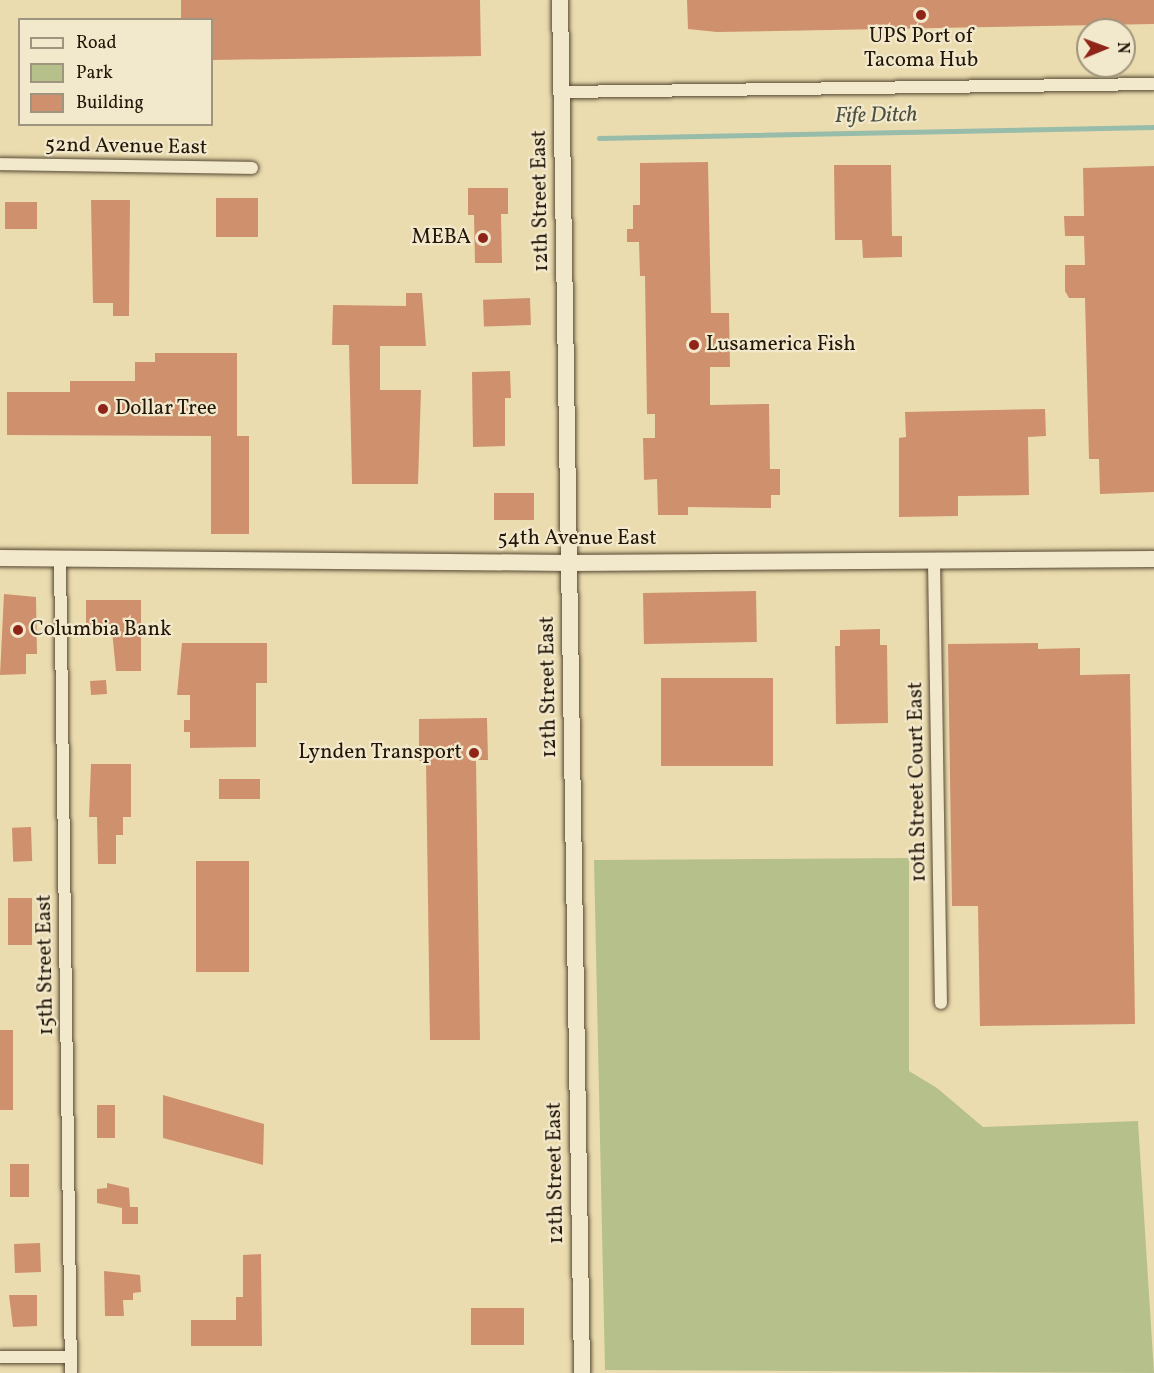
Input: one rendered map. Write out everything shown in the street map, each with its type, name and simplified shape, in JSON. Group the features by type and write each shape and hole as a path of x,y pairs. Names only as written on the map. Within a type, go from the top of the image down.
{"street":[{"name":"12th Street East","path":"560,0 582,1373"},
{"path":"561,92 1154,84"},
{"name":"52nd Avenue East","path":"0,164 252,168"},
{"name":"15th Street East","path":"60,557 70,1373"},
{"name":"54th Avenue East","path":"0,558 569,562 1154,559"},
{"name":"10th Street Court East","path":"934,561 941,1003"},
{"path":"0,1357 70,1357"}],"green space":[{"path":"909,858 909,1071 937,1088 983,1127 1138,1121 1154,1373 605,1370 594,860"}],"building":[{"path":"181,0 480,0 481,56 213,60 213,18 181,18"},
{"name":"UPS Port of Tacoma Hub","path":"687,0 1154,0 1154,24 1136,24 1136,18 1076,18 1076,25 717,32 688,29"},
{"path":"708,162 711,313 729,313 730,367 710,367 710,405 769,404 770,469 780,469 780,495 771,495 771,508 688,507 688,515 658,515 657,479 644,480 643,438 655,438 655,414 647,414 645,276 640,276 639,242 627,242 627,229 633,229 633,205 640,205 640,163"},
{"path":"834,165 891,165 892,236 902,236 902,257 863,258 862,240 835,240"},
{"path":"1154,166 1154,492 1100,494 1099,459 1089,459 1085,298 1069,298 1065,291 1065,265 1085,265 1084,236 1065,236 1064,216 1084,216 1083,168"},
{"path":"468,188 508,188 508,214 501,214 502,263 475,263 474,215 468,215"},
{"path":"216,198 258,198 258,237 216,237"},
{"path":"91,200 130,200 129,316 113,316 113,303 93,303"},
{"path":"5,202 37,202 37,229 5,229"},
{"path":"406,293 422,293 426,346 380,346 380,390 421,390 418,484 352,484 349,345 332,345 333,305 406,306"},
{"path":"530,298 531,325 484,327 483,300"},
{"path":"155,353 237,353 237,436 249,436 249,534 211,534 211,436 7,435 7,392 70,392 70,381 135,381 135,362 155,362"},
{"path":"510,371 511,398 505,398 505,446 473,447 472,372"},
{"path":"1045,409 1046,436 1028,437 1029,495 958,496 958,516 899,517 899,438 906,437 905,412"},
{"path":"494,493 534,493 534,520 494,520"},
{"path":"756,591 757,642 644,644 643,593"},
{"name":"Columbia Bank","path":"4,594 36,597 37,654 26,654 26,674 0,675"},
{"path":"86,600 141,600 141,671 116,671 112,631 86,631"},
{"path":"880,629 880,645 887,645 888,723 836,724 835,646 840,646 840,630"},
{"path":"182,643 267,643 267,683 256,683 256,747 190,748 190,732 184,732 184,720 190,720 190,695 177,695"},
{"path":"1038,643 1038,649 1080,648 1080,675 1130,674 1135,1024 980,1026 978,906 952,906 948,644"},
{"path":"661,678 773,678 773,766 661,766"},
{"path":"106,680 107,694 91,695 90,681"},
{"path":"487,718 488,760 476,760 480,1040 430,1040 426,761 419,761 419,719"},
{"path":"91,764 131,764 131,817 123,817 123,835 116,835 116,864 98,864 97,817 89,817"},
{"path":"219,779 260,779 260,799 219,799"},
{"path":"31,827 32,861 13,862 12,828"},
{"path":"196,861 249,861 249,972 196,972"},
{"path":"8,898 32,898 32,945 8,945"},
{"path":"0,1030 13,1030 13,1110 0,1110"},
{"path":"163,1095 264,1124 263,1165 163,1138"},
{"path":"97,1105 115,1105 115,1138 97,1138"},
{"path":"10,1164 29,1164 29,1197 10,1197"},
{"path":"107,1183 129,1188 130,1207 138,1207 138,1224 122,1224 122,1208 97,1203 97,1189 107,1188"},
{"path":"40,1243 41,1272 15,1273 14,1244"},
{"path":"261,1254 262,1346 191,1346 191,1320 236,1320 236,1297 243,1297 243,1255"},
{"path":"104,1271 140,1275 141,1292 133,1293 133,1300 123,1300 124,1316 105,1316"},
{"path":"9,1295 37,1295 37,1326 13,1327"},
{"path":"471,1308 524,1308 524,1345 471,1345"}],"waterway":[{"name":"Fife Ditch","path":"599,138 1154,127"}],"place":[{"name":"UPS Port of Tacoma Hub","path":"921,15"},
{"name":"MEBA","path":"483,238"},
{"name":"Lusamerica Fish","path":"694,345"},
{"name":"Dollar Tree","path":"103,409"},
{"name":"Columbia Bank","path":"18,630"},
{"name":"Lynden Transport","path":"474,753"}]}
